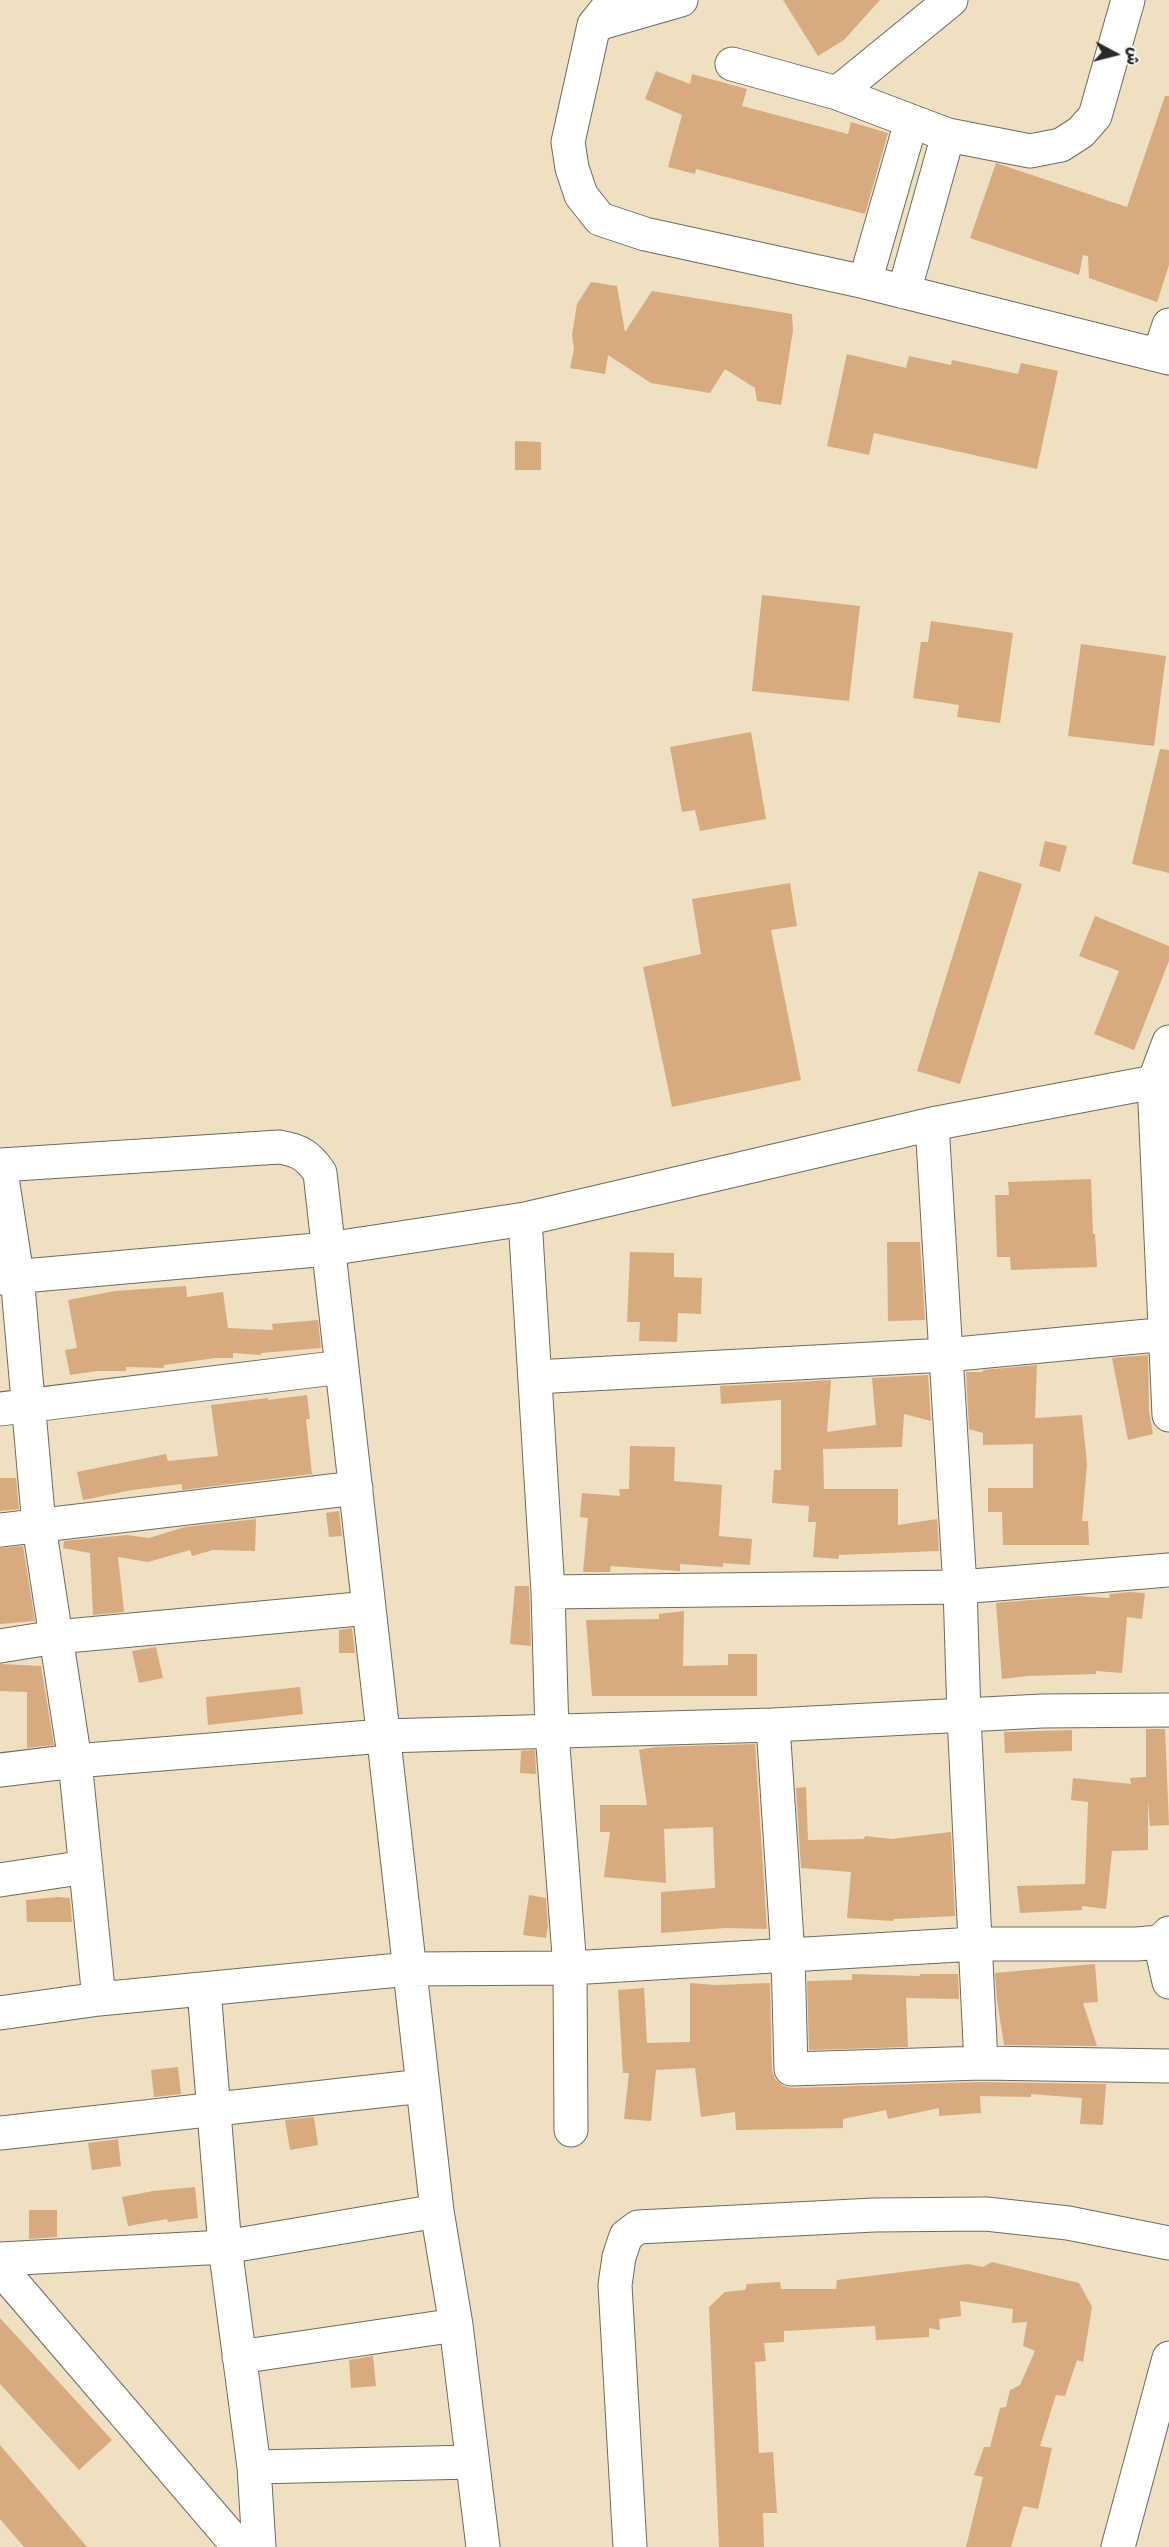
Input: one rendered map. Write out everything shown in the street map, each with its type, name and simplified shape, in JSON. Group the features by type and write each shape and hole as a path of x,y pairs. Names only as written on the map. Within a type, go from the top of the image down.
{"street":[{"path":"614,0 594,25 568,142 572,168 581,195 600,219 645,234 903,292 1166,346"},
{"path":"594,25 681,0"},
{"path":"837,93 951,0"},
{"path":"732,64 837,93 948,135 1030,152 1061,146 1081,132 1095,116 1128,0"},
{"path":"865,282 911,122"},
{"path":"903,292 948,135"},
{"path":"1169,1042 1154,1082 1168,1334 1169,1415"},
{"path":"8,1277 328,1249 525,1219 932,1124 1154,1082"},
{"path":"932,1124 960,1587 981,2063"},
{"path":"99,1999 75,1761 39,1526 15,1407 0,1165 279,1147 297,1150 311,1160 320,1173 437,2211 456,2325 483,2547"},
{"path":"525,1219 548,1592 552,1733 570,1968 571,2130"},
{"path":"535,1377 946,1355 1168,1334"},
{"path":"15,1407 342,1367"},
{"path":"0,1530 356,1488"},
{"path":"548,1592 960,1587 1169,1570"},
{"path":"0,1646 56,1636 369,1608"},
{"path":"0,1770 75,1761 383,1736 772,1725 1042,1711 1169,1710"},
{"path":"772,1725 788,1957 791,2069 981,2063 1169,2066"},
{"path":"0,1880 86,1867"},
{"path":"0,2013 99,1999 409,1969 570,1968 788,1957 975,1944 1164,1937 1169,1982"},
{"path":"204,1990 225,2247 254,2467 259,2547"},
{"path":"0,2133 215,2107 423,2086"},
{"path":"0,2259 225,2247 437,2211"},
{"path":"630,2547 615,2285 618,2258 626,2236 638,2227 874,2215 986,2214 1068,2223 1169,2243"},
{"path":"0,2268 239,2547"},
{"path":"239,2357 456,2325"},
{"path":"1118,2547 1169,2358"},
{"path":"254,2467 472,2462"}],"building":[{"path":"783,0 880,0 844,40 818,56"},
{"path":"656,71 690,84 692,74 747,89 742,106 848,134 851,122 888,133 865,214 696,169 695,174 668,167 682,115 645,99"},
{"path":"1165,96 1169,96 1169,265 1157,302 1089,278 1088,256 1083,255 1079,275 970,238 996,163 1127,207"},
{"path":"591,282 617,286 625,332 652,291 792,314 793,331 781,405 757,401 755,388 725,369 710,393 651,383 608,355 605,374 570,368 574,349 572,335 577,304"},
{"path":"847,354 906,368 909,356 951,365 952,360 1018,374 1021,363 1058,371 1037,469 874,433 869,455 827,446"},
{"path":"515,441 541,442 541,470 515,470"},
{"path":"762,595 860,606 849,701 752,691"},
{"path":"931,621 1013,633 1000,723 957,717 959,705 913,698 921,642 928,642"},
{"path":"1081,644 1166,656 1154,746 1068,736"},
{"path":"751,732 766,819 700,831 695,810 682,812 670,747"},
{"path":"1160,749 1169,750 1169,873 1132,864"},
{"path":"1045,841 1067,846 1060,872 1039,866"},
{"path":"979,871 1022,884 960,1084 917,1071"},
{"path":"790,883 797,926 771,930 801,1080 672,1107 643,967 701,954 692,899"},
{"path":"1095,916 1169,946 1169,961 1134,1050 1094,1034 1119,971 1079,956"},
{"path":"1091,1179 1097,1267 1011,1270 1010,1257 997,1257 995,1195 1009,1195 1008,1182"},
{"path":"887,1242 920,1242 925,1320 888,1321"},
{"path":"630,1252 674,1253 674,1277 702,1278 701,1314 678,1313 677,1342 639,1341 640,1322 627,1322"},
{"path":"186,1286 187,1297 223,1292 228,1328 273,1330 272,1324 318,1320 321,1348 261,1353 261,1355 233,1353 233,1358 164,1365 164,1368 126,1367 126,1371 97,1371 70,1375 65,1350 77,1348 68,1300 115,1291"},
{"path":"1148,1355 1149,1411 1153,1434 1128,1440 1112,1358"},
{"path":"1037,1365 1035,1418 1082,1415 1087,1464 1082,1521 1088,1521 1089,1545 1003,1545 1002,1512 988,1512 988,1488 1033,1488 1033,1444 983,1445 983,1433 969,1429 966,1372"},
{"path":"928,1375 931,1421 904,1414 902,1447 823,1449 824,1489 898,1489 898,1525 937,1519 939,1551 839,1555 838,1559 813,1557 816,1522 808,1522 809,1506 772,1503 774,1470 781,1470 781,1400 721,1404 720,1386 831,1380 827,1432 876,1425 872,1378"},
{"path":"307,1395 310,1419 306,1419 312,1474 182,1490 182,1484 132,1490 83,1500 77,1472 166,1454 168,1461 218,1456 211,1405"},
{"path":"630,1446 675,1447 674,1481 722,1485 719,1536 752,1539 750,1565 723,1563 723,1567 680,1564 680,1571 611,1566 610,1572 583,1572 588,1518 580,1517 582,1493 620,1496 619,1489 629,1489"},
{"path":"0,1478 16,1478 19,1509 0,1511"},
{"path":"339,1511 342,1536 329,1537 326,1513"},
{"path":"256,1519 255,1551 213,1550 192,1556 190,1550 148,1562 118,1557 124,1612 93,1615 90,1553 63,1548 64,1541 127,1535 149,1538 185,1527"},
{"path":"23,1546 35,1621 0,1624 0,1548"},
{"path":"515,1586 529,1586 531,1646 510,1644"},
{"path":"1145,1593 1142,1619 1127,1617 1122,1673 1096,1671 1096,1674 1002,1679 996,1603 1078,1596 1109,1598 1110,1594"},
{"path":"684,1611 683,1666 728,1665 728,1654 757,1654 757,1696 592,1696 586,1620 659,1619 659,1614"},
{"path":"352,1628 355,1653 339,1653 339,1630"},
{"path":"156,1647 163,1678 139,1683 132,1651"},
{"path":"0,1664 41,1666 54,1745 27,1748 27,1692 0,1691"},
{"path":"300,1687 303,1714 208,1725 206,1697"},
{"path":"1146,1729 1165,1729 1169,1825 1150,1826 1148,1800 1148,1850 1112,1851 1106,1909 1082,1906 1082,1910 1020,1913 1017,1886 1085,1884 1088,1802 1071,1800 1073,1778 1131,1784 1130,1778 1146,1777"},
{"path":"1072,1730 1072,1751 1005,1753 1004,1732"},
{"path":"755,1744 767,1929 725,1928 661,1933 661,1892 715,1888 713,1827 664,1829 666,1883 604,1877 610,1832 600,1832 600,1805 647,1805 639,1750 655,1747"},
{"path":"535,1750 536,1774 520,1773 521,1751"},
{"path":"806,1787 808,1840 864,1839 865,1836 891,1839 951,1832 955,1916 894,1919 893,1921 847,1918 851,1872 801,1868 796,1788"},
{"path":"529,1895 546,1898 548,1926 546,1938 523,1935"},
{"path":"70,1898 72,1922 27,1922 26,1900"},
{"path":"1095,1964 1098,2002 1083,2003 1097,2046 1004,2045 995,1973"},
{"path":"852,1974 920,1976 920,1974 958,1974 959,1999 906,1998 908,2047 809,2050 807,1981 852,1980"},
{"path":"690,1983 716,1985 770,1983 772,2070 775,2079 783,2086 792,2088 981,2082 1106,2084 1103,2125 1080,2124 1082,2098 1031,2094 1031,2097 980,2096 981,2113 939,2116 939,2108 888,2119 886,2110 843,2119 843,2128 736,2130 735,2112 701,2117 695,2068 656,2070 651,2121 624,2119 629,2073 623,2073 618,1990 644,1988 647,2043 690,2042"},
{"path":"178,2067 181,2094 154,2097 151,2070"},
{"path":"314,2117 318,2145 290,2150 285,2120"},
{"path":"118,2139 121,2166 92,2170 88,2143"},
{"path":"195,2187 198,2218 168,2222 167,2219 128,2226 122,2197"},
{"path":"29,2210 57,2210 57,2237 29,2239"},
{"path":"992,2262 1079,2283 1092,2307 1083,2362 1077,2360 1065,2396 1056,2395 1040,2446 1052,2448 1038,2509 1023,2506 1011,2547 966,2547 983,2477 974,2475 984,2447 990,2447 1000,2408 1006,2407 1010,2390 1020,2385 1035,2351 1023,2346 1027,2322 1012,2323 1013,2309 960,2301 961,2316 939,2319 940,2330 929,2328 929,2337 876,2340 875,2326 784,2331 784,2342 764,2343 766,2361 755,2362 759,2453 773,2452 777,2513 763,2513 764,2547 719,2547 709,2307 725,2292 745,2290 747,2284 780,2282 781,2289 836,2289 837,2280 968,2264 983,2267"},
{"path":"0,2318 112,2440 79,2470 0,2384"},
{"path":"373,2356 376,2386 351,2388 349,2360"},
{"path":"0,2445 87,2547 24,2547 0,2519"}]}
